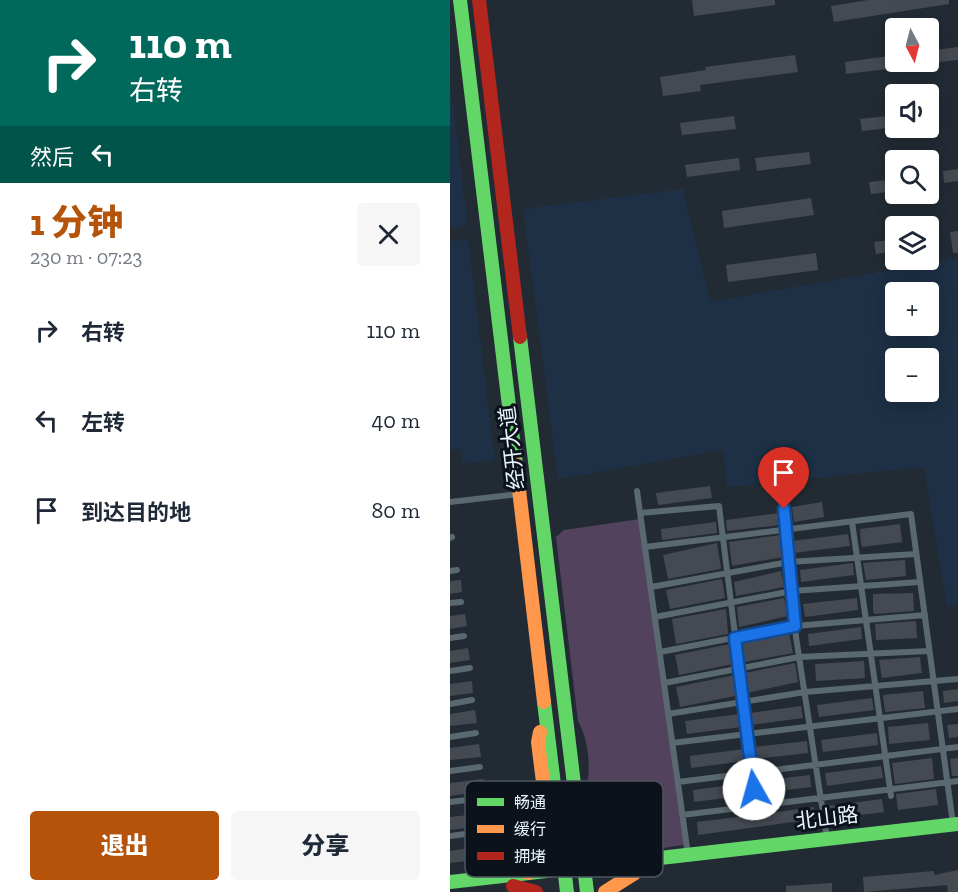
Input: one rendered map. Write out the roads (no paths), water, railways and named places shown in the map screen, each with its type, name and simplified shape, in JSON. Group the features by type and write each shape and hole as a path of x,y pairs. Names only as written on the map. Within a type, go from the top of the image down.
{"main road":[{"name":"经开大道","path":"460,0 554,781"},
{"name":"经开大道","path":"478,0 574,781"},
{"name":"北山路","path":"663,861 688,855 827,839 956,828"},
{"name":"北山路","path":"663,864 956,828"},
{"name":"北山路","path":"450,882 498,877"},
{"name":"北山路","path":"544,877 566,881"},
{"path":"605,892 622,877"},
{"name":"北山路","path":"457,892 585,880"},
{"path":"513,886 536,892"}],"lane":[{"path":"637,491 688,855"},
{"path":"450,502 520,494"},
{"path":"640,513 719,506 756,809"},
{"path":"784,509 795,626 827,839"},
{"path":"645,547 911,514 942,749 956,828"},
{"path":"852,522 891,793"},
{"path":"651,587 789,562 916,554"},
{"path":"655,618 792,591 920,582"},
{"path":"450,603 461,602"},
{"path":"660,652 795,626 925,615"},
{"path":"450,638 464,636"},
{"path":"664,683 800,657 929,651"},
{"path":"450,672 470,668"},
{"path":"668,714 805,692 958,679"},
{"path":"450,704 472,700"},
{"path":"672,743 958,709"},
{"path":"450,737 476,733"},
{"path":"678,782 958,747"},
{"path":"450,771 480,767"},
{"path":"682,815 756,809 821,798 891,793 958,781"},
{"path":"450,802 465,800"},
{"path":"450,836 465,834"}]}
